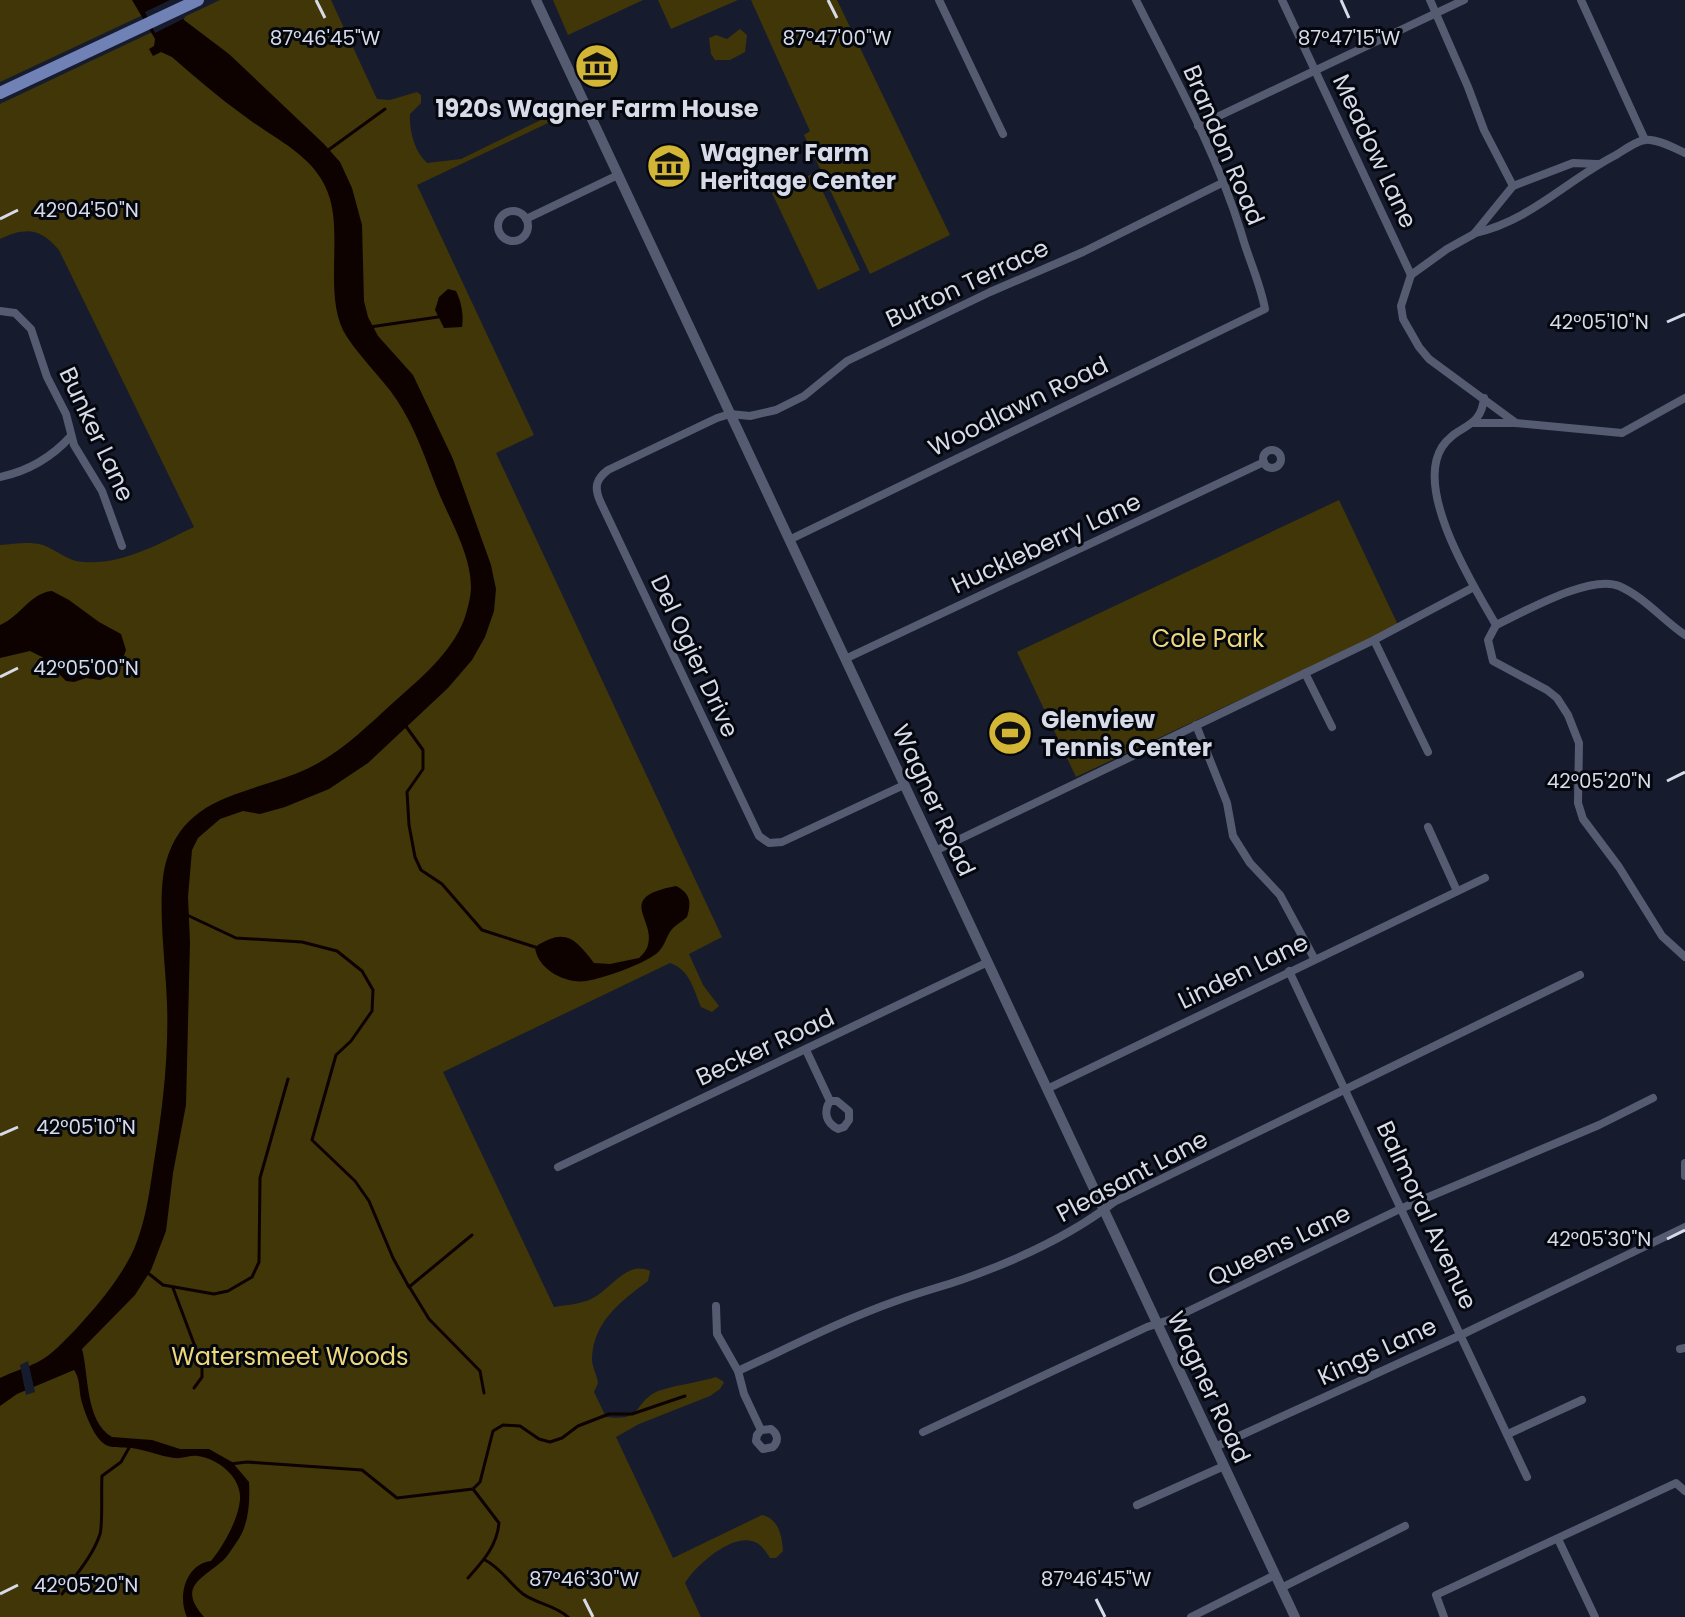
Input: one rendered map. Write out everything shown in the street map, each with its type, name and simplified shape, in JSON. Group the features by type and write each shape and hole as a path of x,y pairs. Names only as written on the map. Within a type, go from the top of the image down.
{"main road":[{"path":"0,93 198,0"}],"street":[{"name":"Wagner Road","path":"536,0 1295,1617"},
{"path":"939,0 1003,134"},
{"name":"Brandon Road","path":"1136,0 1224,182 1260,285 1265,309"},
{"name":"Meadow Lane","path":"1282,0 1411,275"},
{"path":"1430,0 1484,130 1513,186"},
{"path":"1198,126 1464,0"},
{"path":"1581,0 1645,140"},
{"path":"1516,423 1429,359 1410,334 1401,306 1411,275 1474,234 1499,227 1528,213 1597,164 1645,140 1685,153"},
{"path":"1474,234 1513,186 1573,163 1597,164"},
{"path":"526,219 618,175"},
{"name":"Burton Terrace","path":"730,414 750,416 776,410 804,396 847,361 1224,182"},
{"name":"Woodlawn Road","path":"789,540 1265,309"},
{"name":"Bunker Lane","path":"0,311 15,313 31,329 47,377 66,414 71,436 102,491 122,546"},
{"path":"1484,398 1481,415 1444,444 1437,457 1434,474 1439,508 1474,587 1496,625"},
{"path":"1473,423 1516,423 1622,433 1685,398"},
{"name":"Del Ogier Drive","path":"730,414 608,470 601,475 596,487 754,830 764,841 782,842 904,785"},
{"path":"0,477 34,466 61,448 71,436"},
{"name":"Huckleberry Lane","path":"845,659 1264,462"},
{"path":"1685,635 1631,593 1610,583 1574,591 1496,625 1488,640 1493,661 1532,680 1557,698 1574,725 1579,743 1578,803 1583,819 1619,867 1662,936 1685,957"},
{"path":"935,851 1374,640 1474,587"},
{"path":"1374,640 1428,752"},
{"path":"1305,673 1332,727"},
{"path":"1196,725 1227,803 1233,836 1250,863 1280,895 1314,958"},
{"path":"1428,827 1457,891"},
{"name":"Linden Lane","path":"1047,1089 1485,878"},
{"name":"Becker Road","path":"558,1167 988,962"},
{"name":"Balmoral Avenue","path":"1289,971 1527,1477"},
{"name":"Pleasant Lane","path":"738,1371 895,1301 1019,1257 1073,1231 1114,1202 1580,975"},
{"path":"806,1050 830,1101"},
{"name":"Queens Lane","path":"923,1432 1400,1209 1599,1125 1653,1098"},
{"path":"1684,1175 1685,1163"},
{"name":"Kings Lane","path":"1215,1447 1461,1335 1685,1227"},
{"path":"716,1306 717,1334 738,1371 744,1394 761,1430"},
{"path":"1508,1434 1582,1400"},
{"path":"1137,1505 1224,1466"},
{"path":"1444,1617 1436,1595 1676,1483 1685,1491"},
{"path":"1281,1588 1405,1526"},
{"path":"1558,1539 1595,1617"},
{"path":"1191,1617 1275,1575"}],"green space":[{"path":"0,0 175,0 0,82"},
{"name":"Watersmeet Woods","path":"220,0 331,0 377,99 390,100 417,92 421,95 421,103 410,114 410,127 413,140 427,163 461,159 559,111 565,110 567,114 417,185 534,435 496,453 722,937 689,954 703,985 719,1006 712,1012 701,1007 686,975 670,963 443,1072 554,1307 591,1299 634,1269 650,1271 648,1281 610,1314 597,1334 592,1362 598,1383 594,1392 606,1417 631,1415 647,1398 666,1389 716,1377 724,1382 710,1396 639,1424 616,1437 673,1558 762,1515 772,1520 778,1529 783,1551 776,1558 770,1558 755,1542 743,1540 714,1553 690,1576 685,1583 701,1617 0,1617 0,545 38,544 72,560 98,562 140,552 194,527 59,250 45,237 32,232 25,231 0,239 0,104"},
{"path":"553,0 643,0 568,35"},
{"path":"658,0 738,0 671,29"},
{"path":"751,0 837,0 950,235 870,274 804,135 810,131"},
{"path":"740,29 747,35 745,52 730,60 715,60 709,38 716,35 727,39"},
{"path":"814,173 860,270 818,290 772,193"},
{"name":"Cole Park","path":"1339,500 1398,625 1076,777 1017,652"}],"shaded area":[{"path":"132,0 176,0 184,20 229,54 340,162 352,188 362,225 364,301 368,317 378,336 413,375 453,459 491,565 496,589 494,611 485,637 472,660 448,688 368,763 329,789 285,807 260,814 243,811 220,819 198,838 192,850 188,897 190,942 186,1105 166,1231 151,1270 135,1295 82,1349 92,1409 103,1430 112,1437 152,1440 180,1449 209,1449 232,1462 249,1482 244,1529 224,1559 199,1580 192,1592 204,1617 187,1617 184,1591 190,1574 202,1563 211,1561 225,1540 239,1508 240,1492 228,1471 206,1458 174,1458 106,1445 87,1416 74,1370 17,1394 0,1406 0,1378 43,1359 76,1329 122,1271 141,1229 150,1189 164,1086 167,1024 162,893 166,862 174,841 186,824 217,802 310,768 360,732 443,654 464,620 471,587 463,548 413,428 397,400 347,337 340,322 334,289 333,216 324,184 306,160 234,108 172,57 161,52 153,56 149,49 154,46 155,39"},
{"path":"448,289 456,291 458,295 462,327 444,328 435,310 439,297"},
{"path":"52,591 121,634 126,650 118,672 100,680 86,678 74,682 66,681 42,657 30,651 0,658 0,625 37,596"},
{"path":"676,886 689,898 687,917 673,928 656,954 641,962 603,977 578,981 553,973 537,955 535,947 562,937 575,942 594,963 610,964 639,958 647,948 649,938 642,904 646,897 657,891"}],"pier":[{"path":"170,0 177,0 185,18 155,33 145,12"},
{"path":"28,1361 35,1392 26,1395 20,1365"}],"waterway":[{"path":"327,151 385,109"},
{"path":"370,327 438,317"},
{"path":"405,725 423,750 423,769 407,792 409,825 415,857 421,870 442,884 482,930 535,947"},
{"path":"187,915 236,938 302,942 337,951 362,971 373,990 372,1011 351,1041 336,1055 312,1140 355,1181 369,1201 409,1287 472,1235"},
{"path":"148,1273 163,1285 214,1294 228,1291 252,1277 259,1262 260,1178 288,1079"},
{"path":"173,1288 202,1365 202,1377 194,1388"},
{"path":"410,1288 429,1319 480,1371 484,1393"},
{"path":"230,1464 247,1462 362,1470 397,1498 473,1489 480,1482 493,1431 503,1425 520,1426 539,1439 550,1442 562,1438 578,1426 609,1414 632,1414 685,1396"},
{"path":"62,1594 88,1558 100,1534 102,1476 121,1462 130,1446"},
{"path":"468,1578 492,1546 499,1523 473,1489"},
{"path":"485,1560 523,1594 568,1617"}],"place":[{"name":"1920s Wagner Farm House","path":"597,66"},
{"name":"Wagner Farm Heritage Center","path":"669,166"},
{"name":"Glenview Tennis Center","path":"1010,733"}]}
